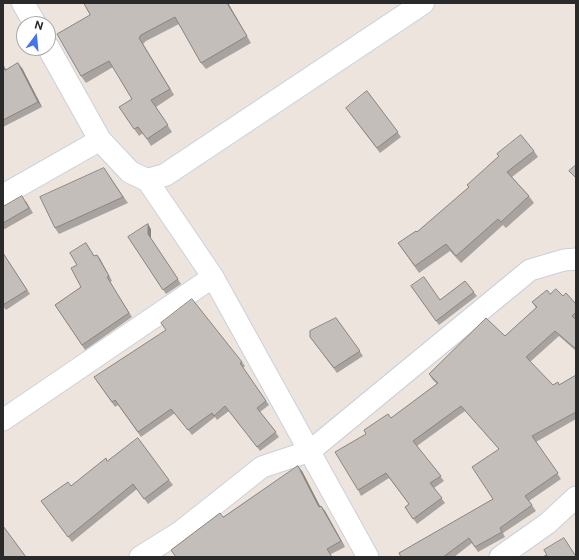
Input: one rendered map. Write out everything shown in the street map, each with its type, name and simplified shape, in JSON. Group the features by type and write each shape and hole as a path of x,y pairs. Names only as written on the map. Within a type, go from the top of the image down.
{"street":[{"path":"23,3 30,16"},
{"path":"147,180 166,174 424,3"},
{"path":"53,56 100,140 130,172 147,180 213,277 368,557"},
{"path":"3,195 100,140"},
{"path":"140,557 180,532 262,467 310,452 530,270 564,260 576,259"},
{"path":"3,420 213,277"},
{"path":"500,557 548,522 576,497"}],"building":[{"path":"84,3 227,3 247,36 201,63 175,17 141,35 139,38 170,89 151,100 168,125 147,139 138,127 134,129 119,107 132,99 109,61 81,76 57,34 90,15"},
{"path":"18,63 38,102 3,120 3,66 5,70"},
{"path":"367,91 398,132 377,148 346,108"},
{"path":"521,135 534,151 507,172 529,196 501,222 498,219 456,256 446,244 415,266 398,243 416,231 417,232 469,187 467,185 499,156 497,154"},
{"path":"576,165 576,178 569,171"},
{"path":"104,168 123,197 55,228 40,197"},
{"path":"22,196 29,208 3,223 3,207"},
{"path":"148,224 148,234 178,279 163,290 128,237"},
{"path":"86,243 94,256 97,255 109,276 107,277 129,313 82,345 55,305 81,287 71,268 77,265 70,253"},
{"path":"3,253 27,290 3,305"},
{"path":"424,277 440,300 465,281 474,292 436,321 411,286"},
{"path":"556,289 563,296 566,293 576,304 576,312 572,316 576,320 576,349 555,331 526,357 553,385 558,382 559,385 576,375 576,412 532,436 558,473 525,496 532,505 500,528 502,532 475,547 469,538 443,557 401,557 399,553 493,499 472,467 499,449 461,406 413,441 441,476 430,483 442,498 413,519 405,507 409,504 386,473 358,490 335,452 366,434 364,430 388,414 391,418 438,383 429,374 486,318 505,336 537,307 532,302 547,290 550,294"},
{"path":"192,299 242,362 240,363 266,401 257,408 276,432 257,447 225,406 214,416 212,413 188,430 171,409 138,432 115,400 112,402 94,377 166,330 161,323"},
{"path":"336,318 360,351 334,368 310,337 310,331"},
{"path":"138,438 169,480 144,499 133,484 68,537 41,501 68,482 71,486 106,458 107,461"},
{"path":"298,466 319,507 321,506 341,541 327,549 332,557 176,557 171,550 220,513 223,517"},
{"path":"3,526 26,557 3,557"},
{"path":"564,538 576,557 542,557 547,555 544,550"}]}
